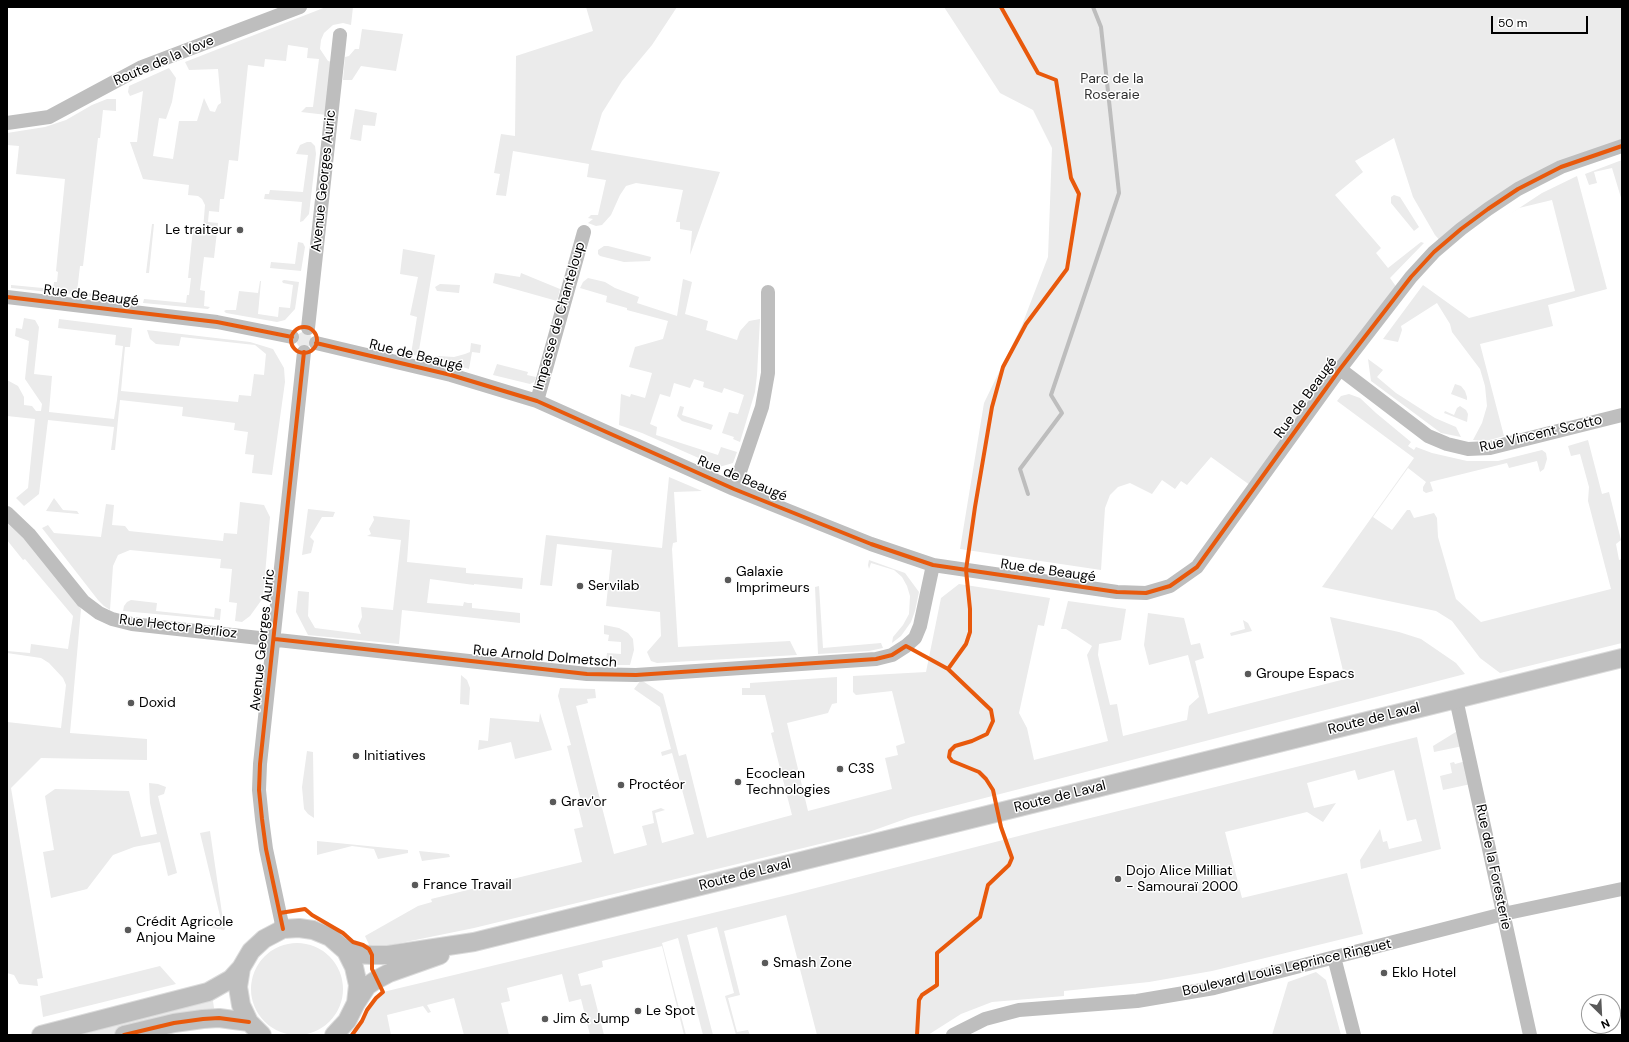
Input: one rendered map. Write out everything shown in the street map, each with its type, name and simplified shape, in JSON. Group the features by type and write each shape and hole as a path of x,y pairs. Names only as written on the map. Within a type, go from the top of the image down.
{"main road":[{"name":"Route de Laval","path":"342,947 355,954 372,956 474,942 1622,658"},
{"path":"41,1035 202,994 231,979 241,968 256,945 270,934 284,929 299,928 313,930 330,937 342,947 349,956 356,973 358,991 356,1002 347,1021 334,1035"},
{"name":"Route de Laval","path":"356,1002 367,986 389,973 474,942"},
{"path":"241,968 238,986 239,999 249,1022 262,1035"},
{"path":"124,1035 174,1023 203,1019 219,1018 249,1022"}],"street":[{"name":"Route de la Vove","path":"7,123 49,117 142,67 300,7"},
{"name":"Avenue Georges Auric","path":"308,328 340,34"},
{"name":"Rue de Beaugé","path":"316,343 451,375 537,401 734,489 867,542 933,565 1116,592 1140,594 1157,591 1170,586 1197,567 1340,369 1412,277 1434,252 1461,229 1518,188 1561,167 1622,146"},
{"name":"Impasse de Chanteloup","path":"537,401 584,232"},
{"path":"734,489 763,400 768,373 768,292"},
{"name":"Rue de Beaugé","path":"7,298 217,322 292,337"},
{"path":"304,327 308,328 314,332 316,343 312,350 304,352 297,350 292,344 292,337 296,330 304,327"},
{"name":"Avenue Georges Auric","path":"284,929 266,850 259,790 260,764 275,639 304,352"},
{"name":"Rue Vincent Scotto","path":"1340,369 1428,436 1447,444 1464,448 1490,448 1622,415"},
{"name":"Rue Hector Berlioz","path":"7,513 29,534 83,601 99,613 112,619 132,624 275,639"},
{"name":"Rue Arnold Dolmetsch","path":"275,639 587,674 636,675 876,659 892,655 915,638 920,626 933,565"},
{"name":"Rue de la Foresterie","path":"1456,699 1530,1035"},
{"name":"Boulevard Louis Leprince Ringuet","path":"953,1035 985,1019 1019,1010 1137,1001 1214,988 1503,914 1622,889"},
{"path":"1334,957 1354,1035"}],"green space":[{"path":"326,7 353,7 351,25 343,23 333,25 324,33 321,40 320,49 328,61 332,62 327,115 301,112 306,107 313,107 319,59 307,58 308,48 288,45 286,61 265,59 264,67 248,65 238,161 229,160 224,199 220,199 219,212 209,211 208,222 218,223 214,258 204,257 200,290 205,291 204,306 210,307 208,309 143,303 144,299 186,303 187,295 189,295 191,278 188,278 193,229 203,230 205,205 202,199 198,196 188,195 189,185 143,179 130,142 137,142 143,91 130,96 128,92 129,86 169,68 176,78 172,102 166,119 159,118 153,156 173,159 179,121 197,121 204,98 210,111 215,112 218,105 221,103 218,69 189,70 185,62"},
{"path":"586,7 677,7 652,45 622,81 602,113 591,150 720,172 690,255 692,231 680,229 680,222 676,222 683,190 636,183 626,186 611,215 602,225 596,226 588,223 593,219 588,218 591,215 598,215 606,180 587,177 589,164 513,151 506,196 496,195 500,174 494,173 501,134 515,136 516,56 593,31"},
{"name":"Parc de la Roseraie","path":"944,7 1622,7 1622,146 1561,167 1443,244 1435,235 1413,197 1394,138 1355,161 1363,172 1335,195 1381,248 1376,253 1388,268 1421,242 1424,243 1390,278 1400,292 1254,488 1211,457 1187,485 1181,481 1175,489 1162,480 1152,494 1130,483 1118,487 1110,495 1105,508 1101,570 960,549 984,403 1022,325 1048,257 1052,148 1033,110 1000,93"},
{"path":"362,29 403,34 396,71 361,66 352,80 343,80 345,57 349,56 355,49 359,49"},
{"path":"107,99 116,99 116,111 103,110 100,138 98,138 83,266 80,266 77,292 123,297 123,300 11,288 11,285 53,289 54,282 57,282 58,272 56,271 65,179 16,174 19,146 7,145 7,133 45,127 66,120 92,105"},
{"path":"355,109 377,113 375,126 363,125 361,141 350,139"},
{"path":"311,142 315,146 316,154 309,214 303,221 300,222 302,202 264,199 265,194 269,194 270,190 303,192 308,155 296,154 300,145"},
{"path":"1622,160 1622,201 1612,168 1594,172 1597,183 1589,185 1585,174"},
{"path":"1577,176 1607,289 1548,305 1553,326 1480,344 1504,436 1486,441 1473,440 1482,423 1487,406 1485,386 1480,369 1452,332 1450,324 1437,303 1401,326 1402,330 1398,342 1383,339 1423,285 1469,318 1575,291 1552,200 1519,208 1542,193"},
{"path":"1394,195 1400,197 1419,227 1414,231 1391,203 1391,197"},
{"path":"152,224 154,224 149,273 146,273"},
{"path":"298,242 303,243 305,247 301,271 270,268 271,262 295,264"},
{"path":"604,246 651,257 650,261 624,262 600,256 598,254 598,250"},
{"path":"403,249 435,255 418,356 411,354 417,317 410,315 418,277 400,274"},
{"path":"495,273 520,277 521,273 560,289 557,301 493,283"},
{"path":"588,278 605,282 615,288 639,297 637,303 677,316 683,279 692,282 685,314 708,321 706,330 737,340 740,331 749,321 760,319 755,392 740,442 733,439 734,437 722,433 729,412 738,414 744,395 724,388 722,393 703,387 704,382 694,379 690,388 674,383 670,397 660,394 650,424 657,427 656,435 718,455 721,447 737,452 733,463 719,467 642,433 619,425 621,394 630,397 631,394 645,398 652,373 629,367 635,347 663,339 668,321 627,310 627,308 606,302 607,296 580,288 583,282"},
{"path":"261,281 258,314 278,317 279,307 290,308 293,285 283,283 282,281 299,282 295,309 285,320 277,322 226,313 224,311 236,310 239,291 258,293"},
{"path":"440,284 460,285 459,293 437,291 435,287"},
{"path":"24,318 35,320 39,327 34,374 52,376 49,412 114,419 123,346 115,345 116,335 58,328 59,319 132,328 130,347 125,347 121,391 238,402 239,395 251,396 254,374 264,375 266,354 255,345 181,337 179,346 156,344 150,339 147,330 250,342 273,349 284,368 285,382 272,475 252,473 254,455 245,454 248,432 234,430 235,423 182,416 183,407 120,400 115,450 111,450 114,427 48,420 39,494 24,506 16,498 28,488 35,419 7,416 7,380 18,386 24,397 24,405 32,406 36,411 41,411 42,404 25,379 29,341 15,336 16,328 22,329"},
{"path":"304,332 311,337 312,340 307,347 304,348 297,343 296,340 301,333"},
{"path":"471,343 481,345 480,353 472,352 469,369 436,359 436,357 439,356 454,357 470,352"},
{"path":"1368,359 1383,370 1377,377 1396,393 1435,418 1456,427 1461,437 1441,433 1371,381"},
{"path":"497,364 528,372 527,375 536,377 534,382 530,384 493,375"},
{"path":"1455,384 1461,386 1465,391 1467,400 1451,394"},
{"path":"1349,394 1360,398 1411,442 1408,446 1414,450 1416,447 1432,453 1467,461 1498,461 1542,450 1546,453 1547,459 1544,469 1540,472 1537,461 1509,468 1507,463 1430,482 1433,491 1426,493 1423,491 1423,487 1426,482 1408,468 1373,517 1392,530 1407,510 1410,510 1414,518 1434,513 1437,518 1438,537 1456,599 1481,622 1611,589 1588,501 1589,487 1580,454 1571,456 1568,446 1588,440 1602,494 1609,492 1621,540 1616,544 1619,560 1622,559 1622,643 1500,673 1480,658 1452,621 1436,611 1322,587 1414,458 1337,401 1341,396"},
{"path":"680,406 684,407 682,415 713,425 711,430 682,421 677,416"},
{"path":"1460,406 1466,410 1468,414 1467,422 1444,413 1445,411 1454,415 1457,408"},
{"path":"669,477 702,491 674,492 677,542 673,543 672,549 678,647 790,641 797,655 657,663 651,661 647,652 661,636 660,612 606,606 612,550 557,544 552,586 540,585 546,535 662,548"},
{"path":"54,498 63,510 77,511 79,514 46,511"},
{"path":"240,502 264,505 270,517 263,598 250,616 242,622 235,621 237,603 229,602 232,569 220,568 221,559 130,550 118,555 113,566 110,610 98,600 42,528 48,525 54,533 101,537 106,504 114,505 112,525 125,526 129,531 223,541 224,533 237,534"},
{"path":"308,509 335,512 333,517 322,517 310,537 314,541 311,553 302,555"},
{"path":"373,516 410,520 407,562 466,568 466,573 523,578 522,589 474,585 430,579 427,603 463,606 464,602 472,603 472,608 520,613 520,623 402,610 399,644 308,635 296,612 298,591 309,592 308,616 315,628 361,634 358,626 362,617 361,607 393,610 401,540 367,536 371,534 369,529 374,520"},
{"path":"7,523 27,541 81,609 70,733 147,739 147,760 41,758 11,788 43,978 37,979 38,986 19,984 14,975 7,973 7,722 61,728 66,685 63,678 49,663 41,658 7,653 7,651 30,653 31,644 68,649 73,616 7,540"},
{"path":"869,560 905,573 919,592 911,622 901,636 892,643 893,637 903,625 909,614 910,596 902,577 894,570 871,563 869,569"},
{"path":"959,584 1050,598 1044,626 1038,625 1019,713 1027,728 1034,760 1108,741 1087,655 1092,646 1066,629 1061,629 1068,601 1126,609 1121,640 1099,644 1098,655 1110,705 1117,704 1123,736 1187,720 1189,706 1199,697 1188,655 1149,665 1144,645 1148,613 1184,618 1191,645 1200,643 1204,658 1195,661 1208,714 1345,679 1330,617 1399,632 1421,639 1456,663 1465,674 911,817 869,832 474,928 371,949 365,936 418,906 432,902 431,899 582,862 574,829 583,827 577,802 581,801 567,746 571,745 558,696 560,688 595,689 596,698 587,699 588,703 576,706 614,854 647,845 642,826 654,823 652,811 661,808 665,810 655,813 662,843 694,834 681,786 672,787 670,785 680,782 672,753 662,756 661,752 671,749 660,707 634,689 641,680 663,694 679,756 686,754 707,838 792,815 771,733 774,732 765,695 742,695 742,688 750,688 750,683 837,677 837,703 832,704 828,713 787,723 808,811 892,789 885,758 898,755 896,746 905,743 892,691 856,695 853,692 853,676 926,672 941,598"},
{"path":"819,586 823,648 881,643 883,648 869,651 818,654 815,587"},
{"path":"131,600 157,603 156,611 214,617 215,608 221,609 220,620 123,611 124,606"},
{"path":"1243,620 1248,623 1252,631 1231,636 1230,633 1245,629"},
{"path":"604,625 619,628 628,633 633,639 634,650 630,665 610,665 606,660 607,653 621,654 621,642 608,641 609,635 604,634"},
{"path":"461,675 467,680 470,688 469,705 460,704"},
{"path":"540,713 552,750 515,759 511,742 478,750 479,740 488,741 490,718 539,722"},
{"path":"1459,730 1463,746 1434,752 1433,746"},
{"path":"1417,737 1441,849 1361,869 1360,860 1380,829 1383,842 1387,841 1389,849 1422,841 1416,819 1407,821 1394,770 1358,780 1355,770 1307,783 1314,808 1336,803 1323,822 1307,812 1225,832 1242,898 1347,873 1363,934 1212,971 1149,982 1064,991 1064,996 992,1002 961,1014 928,1035 817,1035 786,915 724,931 740,995 728,998 737,1032 748,1030 750,1035 736,1035 725,996 734,993 717,927 687,935 713,1035 703,1035 678,938 662,943 686,1035 684,1035 662,946 602,961 603,967 578,974 581,986 591,984 604,1035 590,1035 581,999 569,1002 562,974 507,988 510,1001 501,1003 509,1035 464,1035 454,998 427,1005 431,1012 428,1013 423,1006 387,1015 391,1035 352,1035 362,1021 367,1010 376,998 383,992 792,894"},
{"path":"307,751 313,752 314,818 304,809 302,787"},
{"path":"1466,761 1471,784 1443,790 1440,776 1452,773 1450,763 1454,762 1455,764"},
{"path":"149,783 166,787 164,794 158,796 177,873 168,876 160,842 134,847 113,855 87,889 51,898 43,852 54,850 45,796 55,789 129,791 141,837 157,834 150,803"},
{"path":"210,831 223,920 232,918 224,930 212,928 210,923 221,920 200,833"},
{"path":"317,841 408,850 408,853 378,859 374,849 352,846 317,855"},
{"path":"419,851 449,854 450,857 422,861"},
{"path":"297,943 315,946 330,956 340,971 343,989 340,1007 330,1022 315,1032 297,1035 279,1032 264,1022 254,1007 251,989 254,971 264,956 279,946"},
{"path":"160,966 176,984 43,1017 40,996"},
{"path":"1316,972 1326,980 1341,1035 1272,1035 1288,982"},
{"path":"212,994 215,1015 174,1019 111,1035 54,1035"}],"waterway":[{"path":"1028,494 1020,469 1062,413 1051,395 1119,193 1101,27 1093,7"}],"cycle path":[{"path":"948,669 966,644 970,632 970,609 966,570 992,407 1003,367 1026,324 1067,269 1079,194 1071,178 1056,80 1038,73 1001,7"},
{"path":"316,343 451,375 537,401 734,489 871,544 933,565 1117,592 1146,593 1170,586 1197,567 1340,369 1411,277 1434,252 1461,229 1518,189 1561,167 1622,146"},
{"path":"7,297 217,322 292,337"},
{"path":"304,327 313,331 317,340 313,349 304,353 295,349 291,340 295,331 304,327"},
{"path":"283,929 266,849 259,790 260,764 304,352"},
{"path":"275,639 587,674 636,675 876,659 892,655 906,646 948,669 991,710 993,721 987,734 972,741 955,746 950,751 949,757 952,761 979,772 986,779 993,790 1001,827 1012,858 1009,865 988,885 980,917 937,953 937,985 922,995 919,1000 917,1035"},
{"path":"280,913 305,909 312,915 343,933 353,942 363,945 369,949 372,955 372,969 383,992 376,998 367,1010 362,1021 352,1035"},
{"path":"124,1035 174,1023 203,1019 219,1018 249,1022"}],"place":[{"name":"Le traiteur","path":"240,230"},
{"name":"Galaxie Imprimeurs","path":"728,580"},
{"name":"Servilab","path":"580,586"},
{"name":"Groupe Espacs","path":"1248,674"},
{"name":"Doxid","path":"131,703"},
{"name":"Initiatives","path":"356,756"},
{"name":"C3S","path":"840,769"},
{"name":"Ecoclean Technologies","path":"738,782"},
{"name":"Proctéor","path":"621,785"},
{"name":"Grav'or","path":"553,802"},
{"name":"Dojo Alice Milliat - Samouraï 2000","path":"1118,879"},
{"name":"France Travail","path":"415,885"},
{"name":"Crédit Agricole Anjou Maine","path":"128,930"},
{"name":"Smash Zone","path":"765,963"},
{"name":"Eklo Hotel","path":"1384,973"},
{"name":"Le Spot","path":"638,1011"},
{"name":"Jim & Jump","path":"545,1019"}]}
